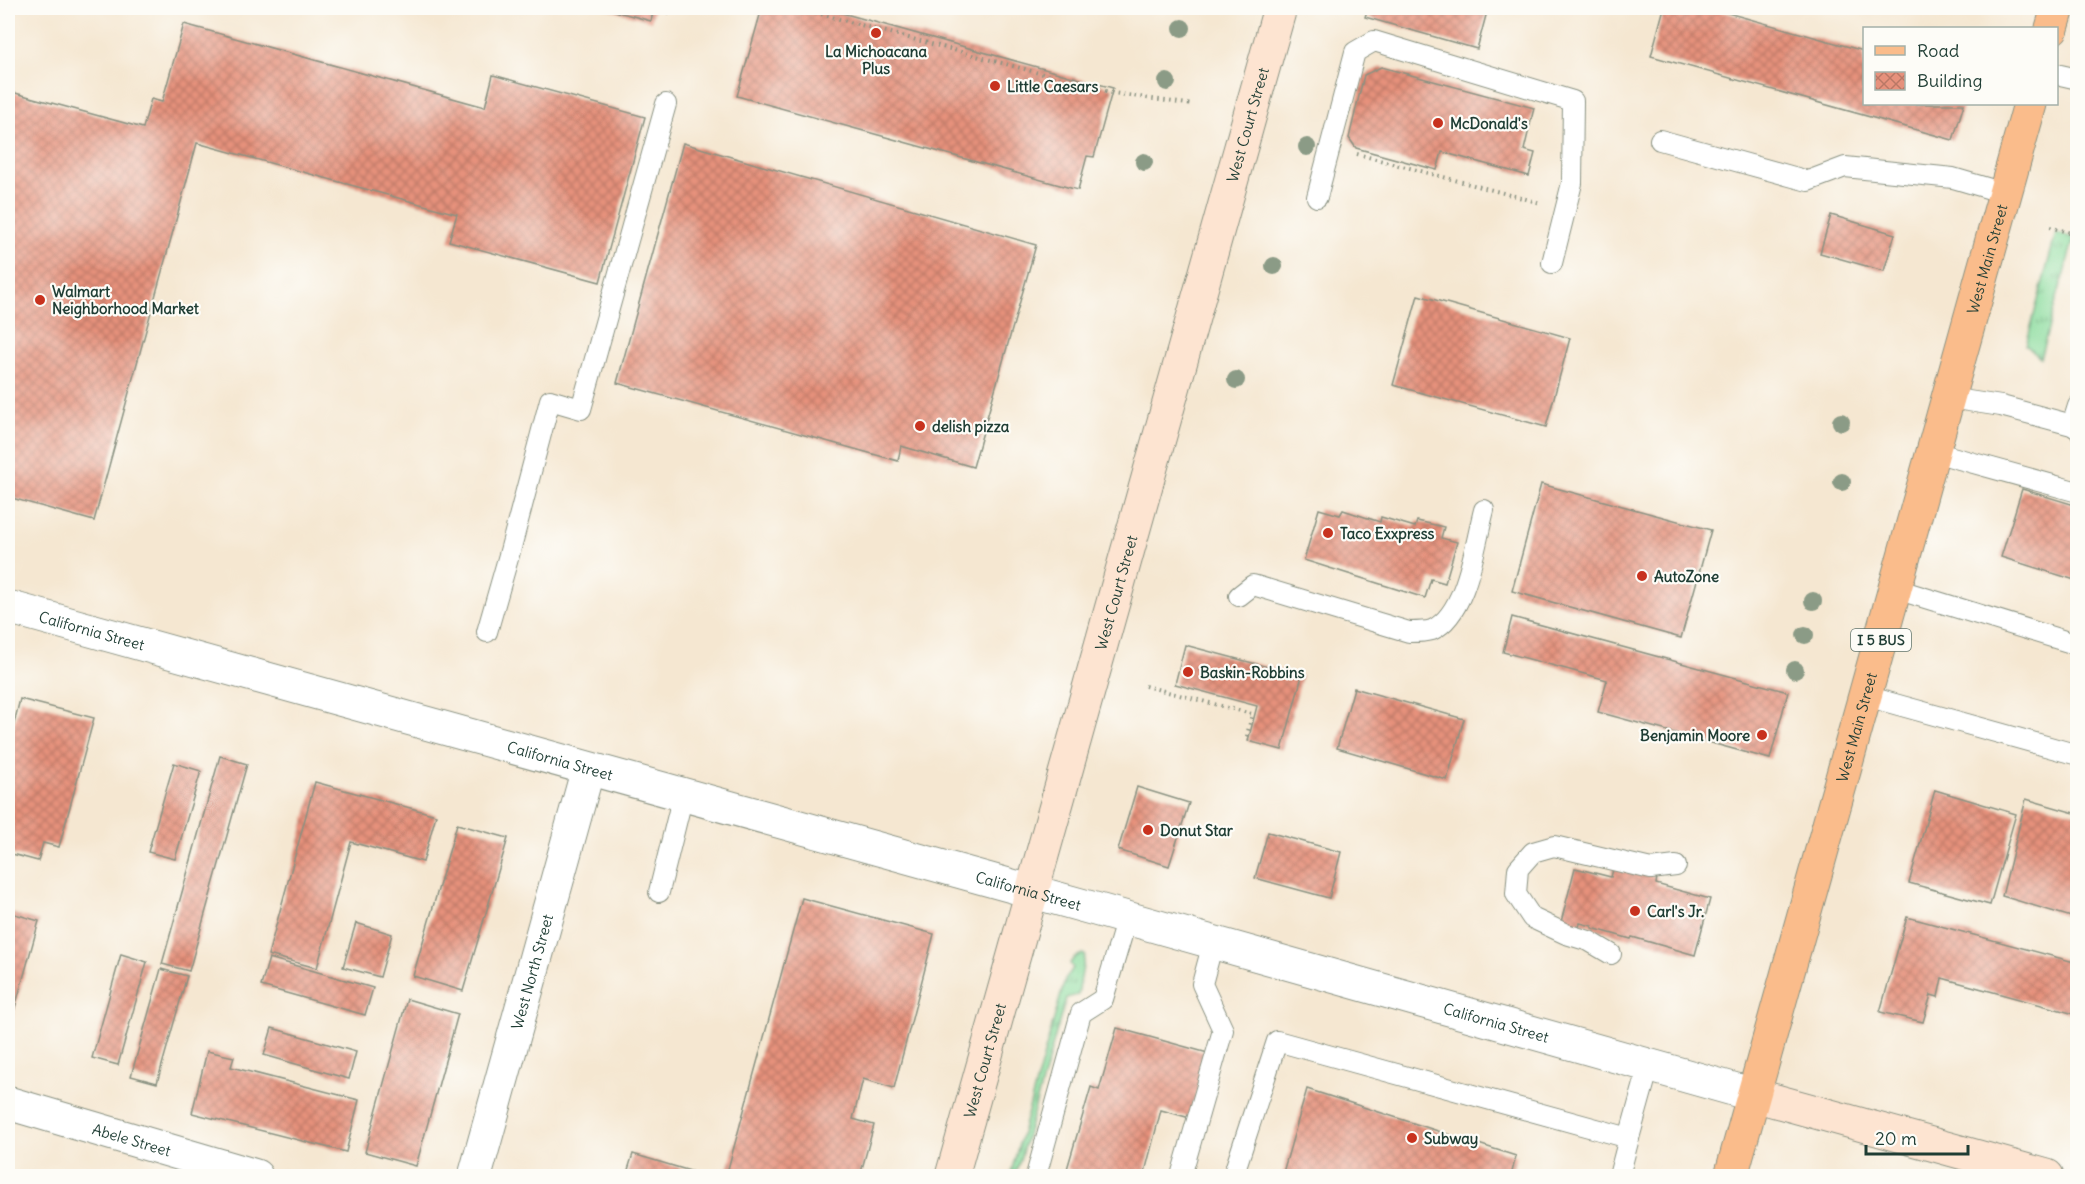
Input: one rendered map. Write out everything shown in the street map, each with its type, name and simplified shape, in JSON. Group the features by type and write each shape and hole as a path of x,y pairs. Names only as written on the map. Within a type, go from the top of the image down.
{"main road":[{"path":"2052,27 2058,8"},
{"name":"West Main Street","path":"1731,1176 2030,105"}],"street":[{"name":"West Court Street","path":"952,1176 1280,8"},
{"name":"California Street","path":"8,607 2048,1176"},
{"name":"West North Street","path":"475,1176 588,769"},
{"name":"Abele Street","path":"8,1103 256,1176"}],"lane":[{"path":"1317,197 1355,52 1374,41 1573,101 1572,183 1552,263"},
{"path":"2058,74 2078,79"},
{"path":"487,633 550,400 581,409 666,104"},
{"path":"1660,140 1808,181 1845,167 1953,178 2004,193"},
{"path":"1949,398 2076,420"},
{"path":"1934,452 2078,492"},
{"path":"1239,596 1253,585 1409,632 1430,631 1447,620 1456,607 1465,585 1484,510"},
{"path":"1896,589 2078,645"},
{"path":"1866,696 2078,754"},
{"path":"658,892 683,795"},
{"path":"1611,954 1589,941 1566,934 1532,918 1516,894 1518,869 1533,852 1554,846 1651,869 1676,866"},
{"path":"1036,1176 1082,1013 1103,999 1127,918"},
{"path":"1181,1176 1223,1030 1202,984 1213,943"},
{"path":"1233,1176 1277,1041 1629,1138"},
{"path":"1619,1176 1649,1066"}],"path":[{"path":"667,14 669,8"},
{"path":"798,8 1113,93 1193,105"},
{"path":"1330,147 1547,205"},
{"path":"2050,227 2078,235"},
{"path":"1145,686 1252,714 1246,740"}],"green space":[{"path":"2056,233 2074,238 2040,358 2026,345"},
{"path":"1082,954 1085,955 1078,995 1066,998 1019,1163 1014,1176 1010,1176 1065,980 1073,968 1070,963"}],"building":[{"path":"604,8 654,8 651,21"},
{"path":"762,8 824,8 1113,88 1094,157 1087,156 1078,190 737,96"},
{"path":"1368,8 1488,8 1477,49 1365,17"},
{"path":"1664,8 1710,8 1863,51 1863,105 1964,105 1953,140 1651,56"},
{"path":"184,24 485,107 493,75 645,117 600,282 449,241 457,214 197,143 94,521 8,497 8,91 143,128 151,99 162,102"},
{"path":"1381,67 1534,108 1524,150 1535,153 1529,176 1442,152 1437,170 1356,148 1349,138 1364,75"},
{"path":"683,143 1036,245 973,467 901,446 898,461 617,383"},
{"path":"1831,215 1895,234 1884,271 1820,253"},
{"path":"1418,295 1570,338 1546,427 1393,385"},
{"path":"1541,484 1711,530 1681,638 1512,591"},
{"path":"2022,489 2078,506 2078,581 2001,557"},
{"path":"1319,509 1340,515 1343,510 1380,522 1381,517 1415,527 1417,521 1444,527 1441,538 1457,542 1445,583 1431,579 1425,598 1304,560"},
{"path":"1512,617 1788,692 1770,759 1598,712 1607,680 1503,652"},
{"path":"1185,645 1302,676 1282,750 1248,741 1257,706 1175,684"},
{"path":"1354,688 1464,719 1447,780 1337,748"},
{"path":"20,699 94,718 59,847 43,843 38,861 8,853 8,748"},
{"path":"220,756 247,764 189,971 162,964"},
{"path":"174,763 201,771 175,859 148,852"},
{"path":"315,782 436,815 423,862 351,842 317,968 268,955"},
{"path":"1137,787 1189,803 1169,866 1118,850"},
{"path":"1935,790 2016,814 1990,905 1909,883"},
{"path":"2026,799 2078,814 2078,919 2002,896"},
{"path":"457,824 508,838 463,991 413,976"},
{"path":"1268,832 1341,852 1329,898 1255,878"},
{"name":"Carl's Jr.","path":"1614,866 1657,877 1656,884 1710,899 1695,955 1580,923 1579,927 1561,922 1575,868 1611,877"},
{"path":"802,898 934,934 894,1088 863,1079 853,1119 874,1125 860,1176 756,1176 728,1169"},
{"path":"8,912 39,921 8,1033"},
{"path":"1907,917 2078,963 2078,1015 1942,978 1938,997 1931,995 1923,1022 1880,1012"},
{"path":"356,923 392,934 380,977 343,967"},
{"path":"121,954 147,962 118,1065 92,1058"},
{"path":"269,958 373,988 365,1015 261,986"},
{"path":"161,969 187,976 157,1083 131,1076"},
{"path":"407,999 458,1014 416,1166 365,1152"},
{"path":"272,1028 356,1052 349,1079 264,1055"},
{"path":"1117,1028 1208,1053 1190,1118 1161,1110 1144,1176 1090,1176 1067,1169 1091,1087 1099,1090"},
{"path":"207,1051 234,1057 231,1067 359,1100 346,1152 192,1113"},
{"path":"1307,1089 1516,1156 1511,1176 1282,1176"},
{"path":"633,1154 707,1176 626,1176"}],"place":[{"name":"La Michoacana Plus","path":"876,33"},
{"name":"Little Caesars","path":"995,86"},
{"name":"McDonald's","path":"1438,123"},
{"name":"Walmart Neighborhood Market","path":"40,300"},
{"name":"delish pizza","path":"920,426"},
{"name":"Taco Exxpress","path":"1328,533"},
{"name":"AutoZone","path":"1642,576"},
{"name":"Baskin-Robbins","path":"1188,672"},
{"name":"Benjamin Moore","path":"1762,735"},
{"name":"Donut Star","path":"1148,830"},
{"name":"Carl's Jr.","path":"1635,911"},
{"name":"Subway","path":"1412,1138"}]}
